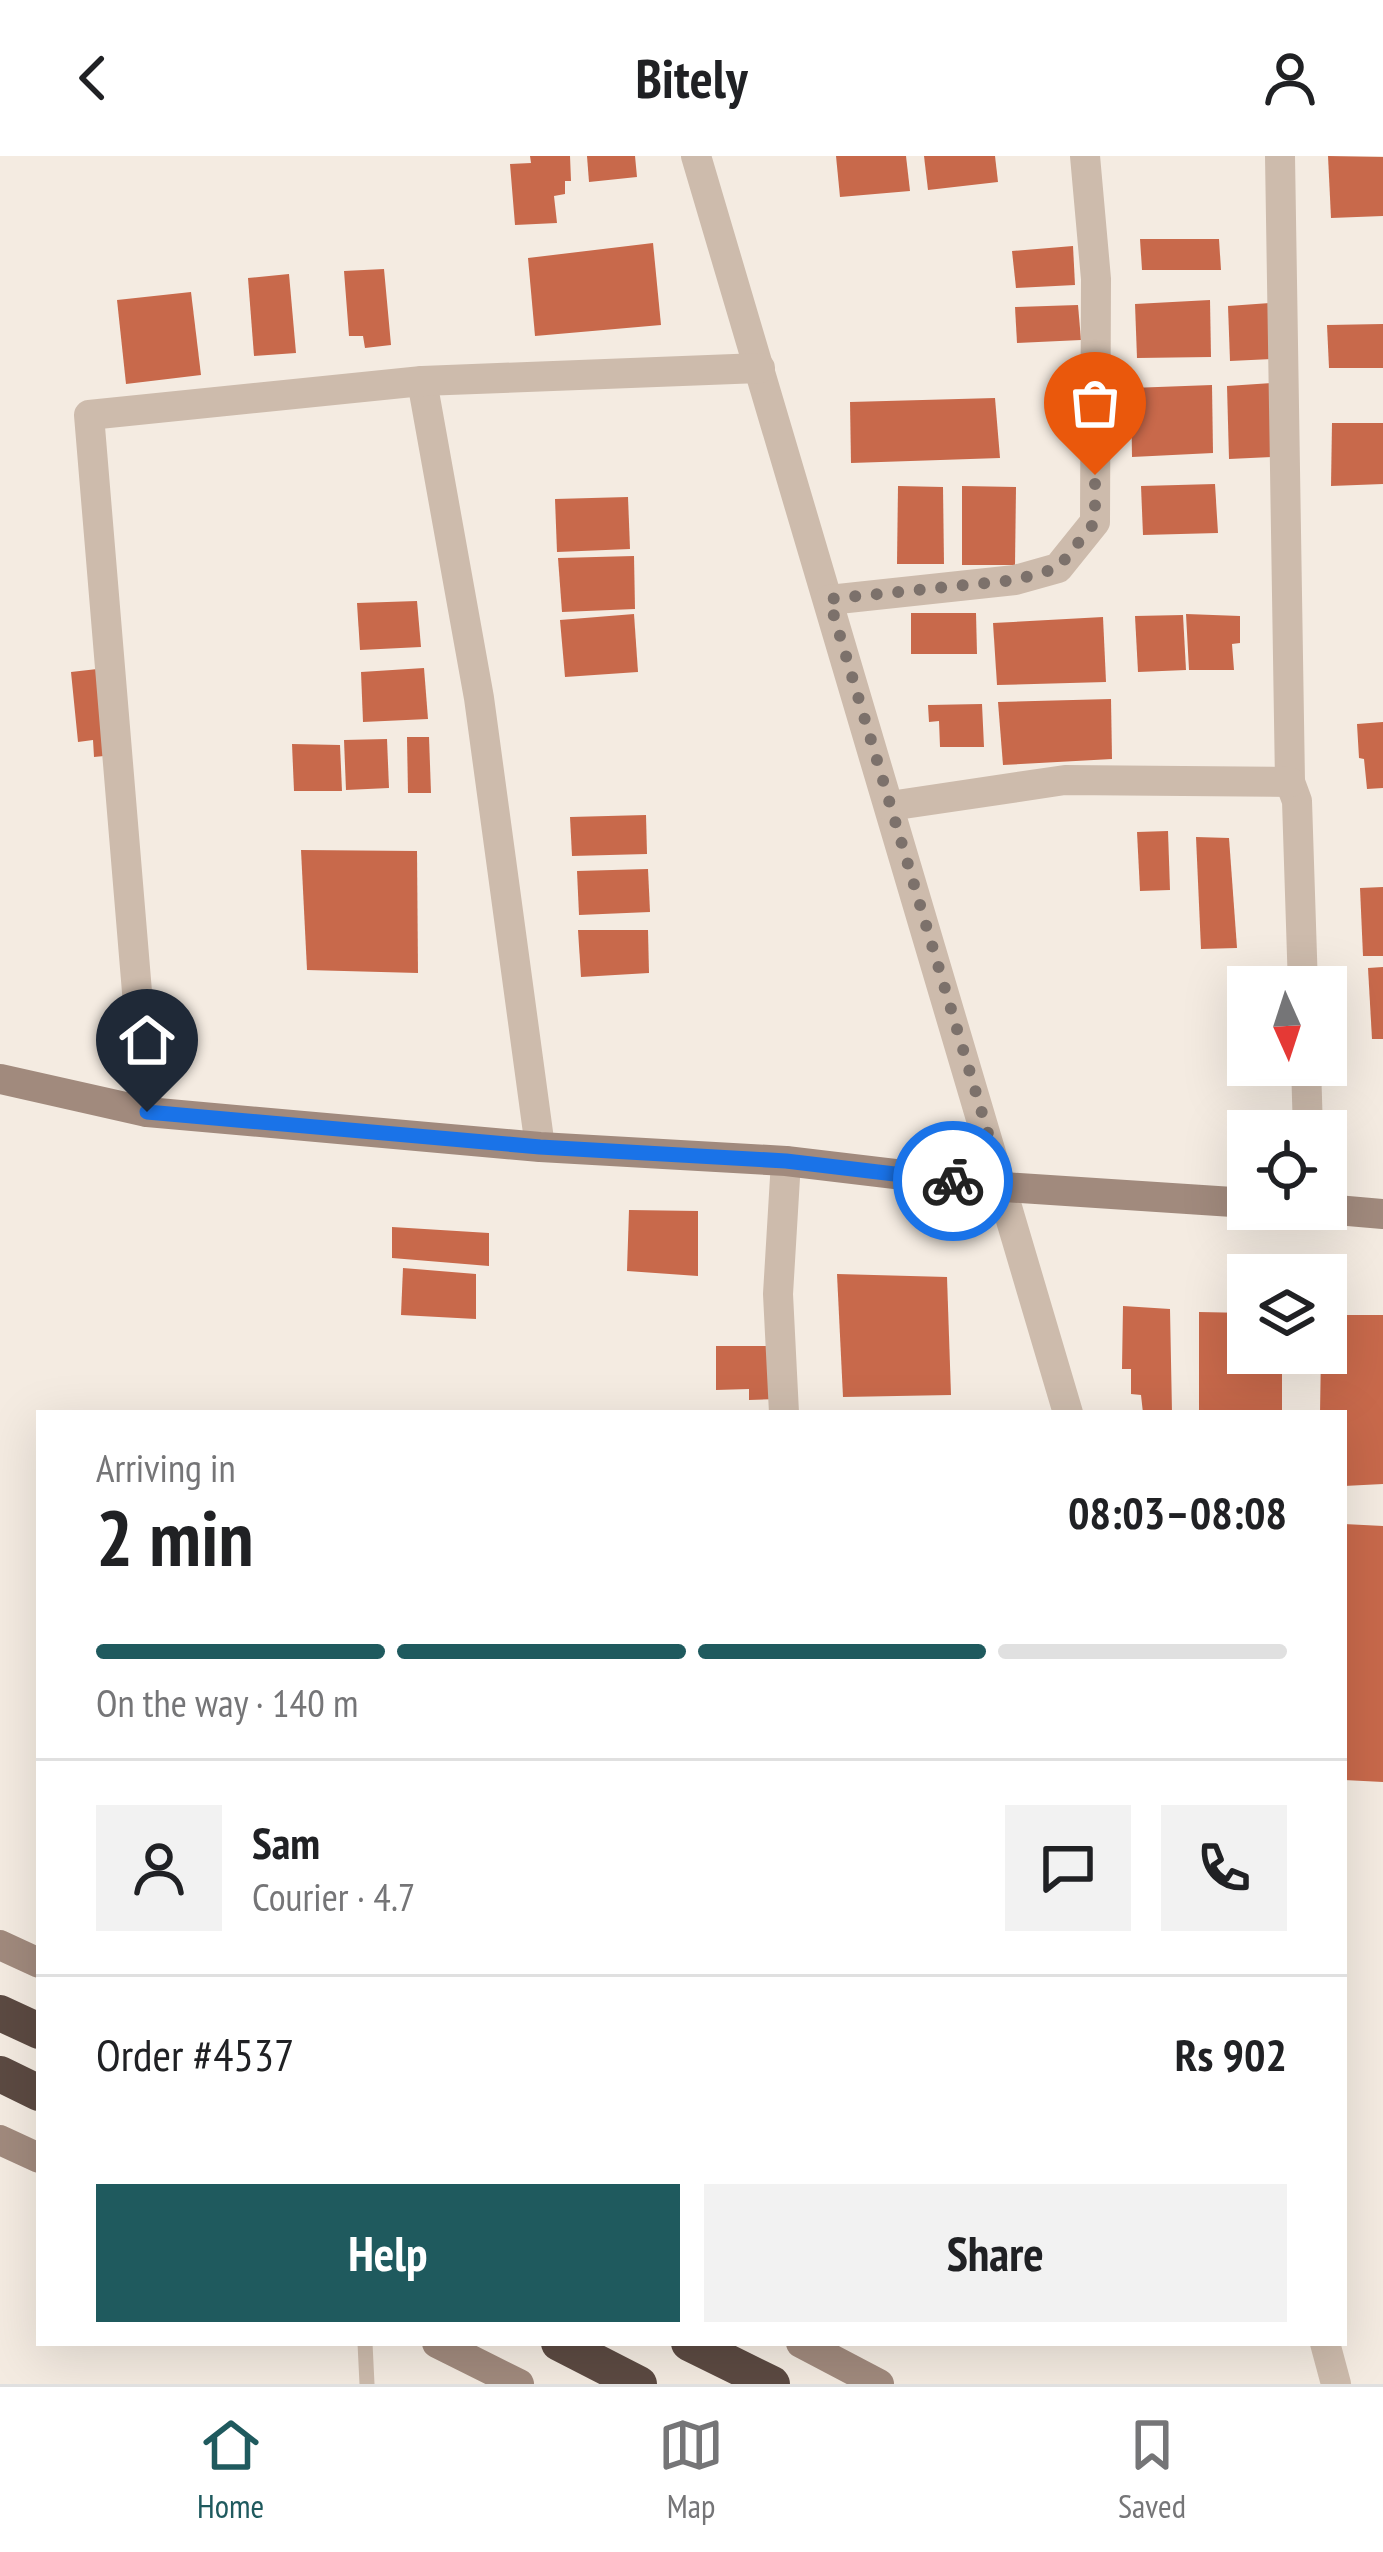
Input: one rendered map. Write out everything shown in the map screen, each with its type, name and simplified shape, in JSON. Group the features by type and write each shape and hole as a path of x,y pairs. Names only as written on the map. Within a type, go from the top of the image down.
{"highway":[{"path":"0,2013 36,2030"},
{"path":"0,2074 36,2091"},
{"path":"565,2346 639,2384"},
{"path":"695,2346 772,2384"}],"street":[{"path":"696,156 1067,1410"},
{"path":"829,599 1015,580 1058,568 1095,522 1096,279 1085,156"},
{"path":"1280,156 1290,782 1297,801 1302,966"},
{"path":"147,1112 89,415 422,381 760,368"},
{"path":"422,381 479,698 540,1147"},
{"path":"890,806 1065,780 1290,782"},
{"path":"0,1079 147,1112 540,1147 786,1161 1004,1187 1227,1203"},
{"path":"784,1410 778,1277 786,1161"},
{"path":"1347,1211 1383,1214"},
{"path":"0,1945 36,1962"},
{"path":"0,2140 36,2157"},
{"path":"443,2346 519,2384"},
{"path":"807,2346 879,2384"},
{"path":"1326,2346 1336,2384"}],"lane":[{"path":"365,2346 368,2384"}],"building":[{"path":"530,156 570,156 571,181 565,181 565,194 554,196 557,223 515,225 510,164 531,163"},
{"path":"587,156 635,156 637,177 589,182"},
{"path":"836,156 906,156 910,191 840,197"},
{"path":"924,156 995,156 998,182 928,190"},
{"path":"1328,156 1383,157 1383,216 1331,218"},
{"path":"1140,239 1219,239 1221,270 1142,270"},
{"path":"653,243 661,325 535,336 528,258"},
{"path":"1073,246 1075,285 1016,288 1012,251"},
{"path":"384,269 391,345 365,348 363,336 349,336 344,271"},
{"path":"289,274 296,353 254,356 248,278"},
{"path":"191,292 201,375 126,384 117,300"},
{"path":"1210,300 1211,357 1137,358 1135,304"},
{"path":"1270,303 1272,359 1230,361 1228,306"},
{"path":"1078,305 1081,340 1017,343 1015,307"},
{"path":"1383,324 1383,368 1329,368 1327,325"},
{"path":"1272,383 1272,457 1229,459 1227,386"},
{"path":"1212,385 1213,453 1132,457 1131,388"},
{"path":"995,398 1000,458 851,463 850,402"},
{"path":"1332,423 1383,423 1383,484 1331,486"},
{"path":"1215,484 1218,533 1143,535 1141,486"},
{"path":"898,486 943,487 944,564 897,564"},
{"path":"962,486 1016,487 1015,565 962,565"},
{"path":"628,497 630,549 557,552 555,499"},
{"path":"634,556 635,609 562,612 558,558"},
{"path":"417,601 421,647 360,650 357,603"},
{"path":"911,613 976,613 977,654 911,654"},
{"path":"634,614 638,672 565,677 560,620"},
{"path":"1186,614 1240,616 1240,643 1232,644 1234,670 1189,670"},
{"path":"1183,615 1186,670 1138,672 1135,616"},
{"path":"1103,617 1106,682 997,685 993,623"},
{"path":"106,668 114,755 94,757 93,740 78,742 71,672"},
{"path":"424,668 428,719 363,722 361,672"},
{"path":"1111,699 1112,759 1003,765 998,702"},
{"path":"982,704 984,747 940,747 939,721 929,722 928,705"},
{"path":"1383,722 1383,788 1367,789 1357,724"},
{"path":"407,737 429,737 431,793 408,793"},
{"path":"387,739 389,788 346,790 344,740"},
{"path":"292,744 340,745 342,791 294,791"},
{"path":"646,815 647,854 572,856 570,817"},
{"path":"1168,831 1170,890 1140,891 1137,832"},
{"path":"1196,837 1229,838 1237,948 1201,949"},
{"path":"301,850 417,851 418,973 307,970"},
{"path":"648,869 650,912 579,915 577,871"},
{"path":"1383,887 1383,956 1363,956 1360,888"},
{"path":"578,930 648,930 649,973 581,977"},
{"path":"1383,967 1383,1039 1372,1039 1368,968"},
{"path":"629,1210 698,1211 698,1276 627,1271"},
{"path":"392,1227 489,1233 489,1266 392,1258"},
{"path":"403,1268 476,1274 476,1319 401,1315"},
{"path":"837,1274 947,1277 951,1395 843,1397"},
{"path":"1123,1306 1170,1309 1172,1410 1143,1410 1141,1395 1131,1394 1131,1369 1122,1369"},
{"path":"1199,1312 1227,1313 1227,1374 1282,1374 1282,1410 1199,1410"},
{"path":"1347,1315 1383,1315 1383,1484 1347,1486 1347,1410 1320,1410 1321,1374 1347,1374"},
{"path":"716,1346 777,1346 778,1399 749,1400 749,1389 716,1390"},
{"path":"1347,1524 1383,1526 1383,1782 1347,1780"}],"way so far":[{"path":"953,1181 1004,1187 829,599 1015,580 1058,568 1095,522 1095,475"}],"route":[{"path":"147,1112 540,1147 786,1161 953,1181"}]}
